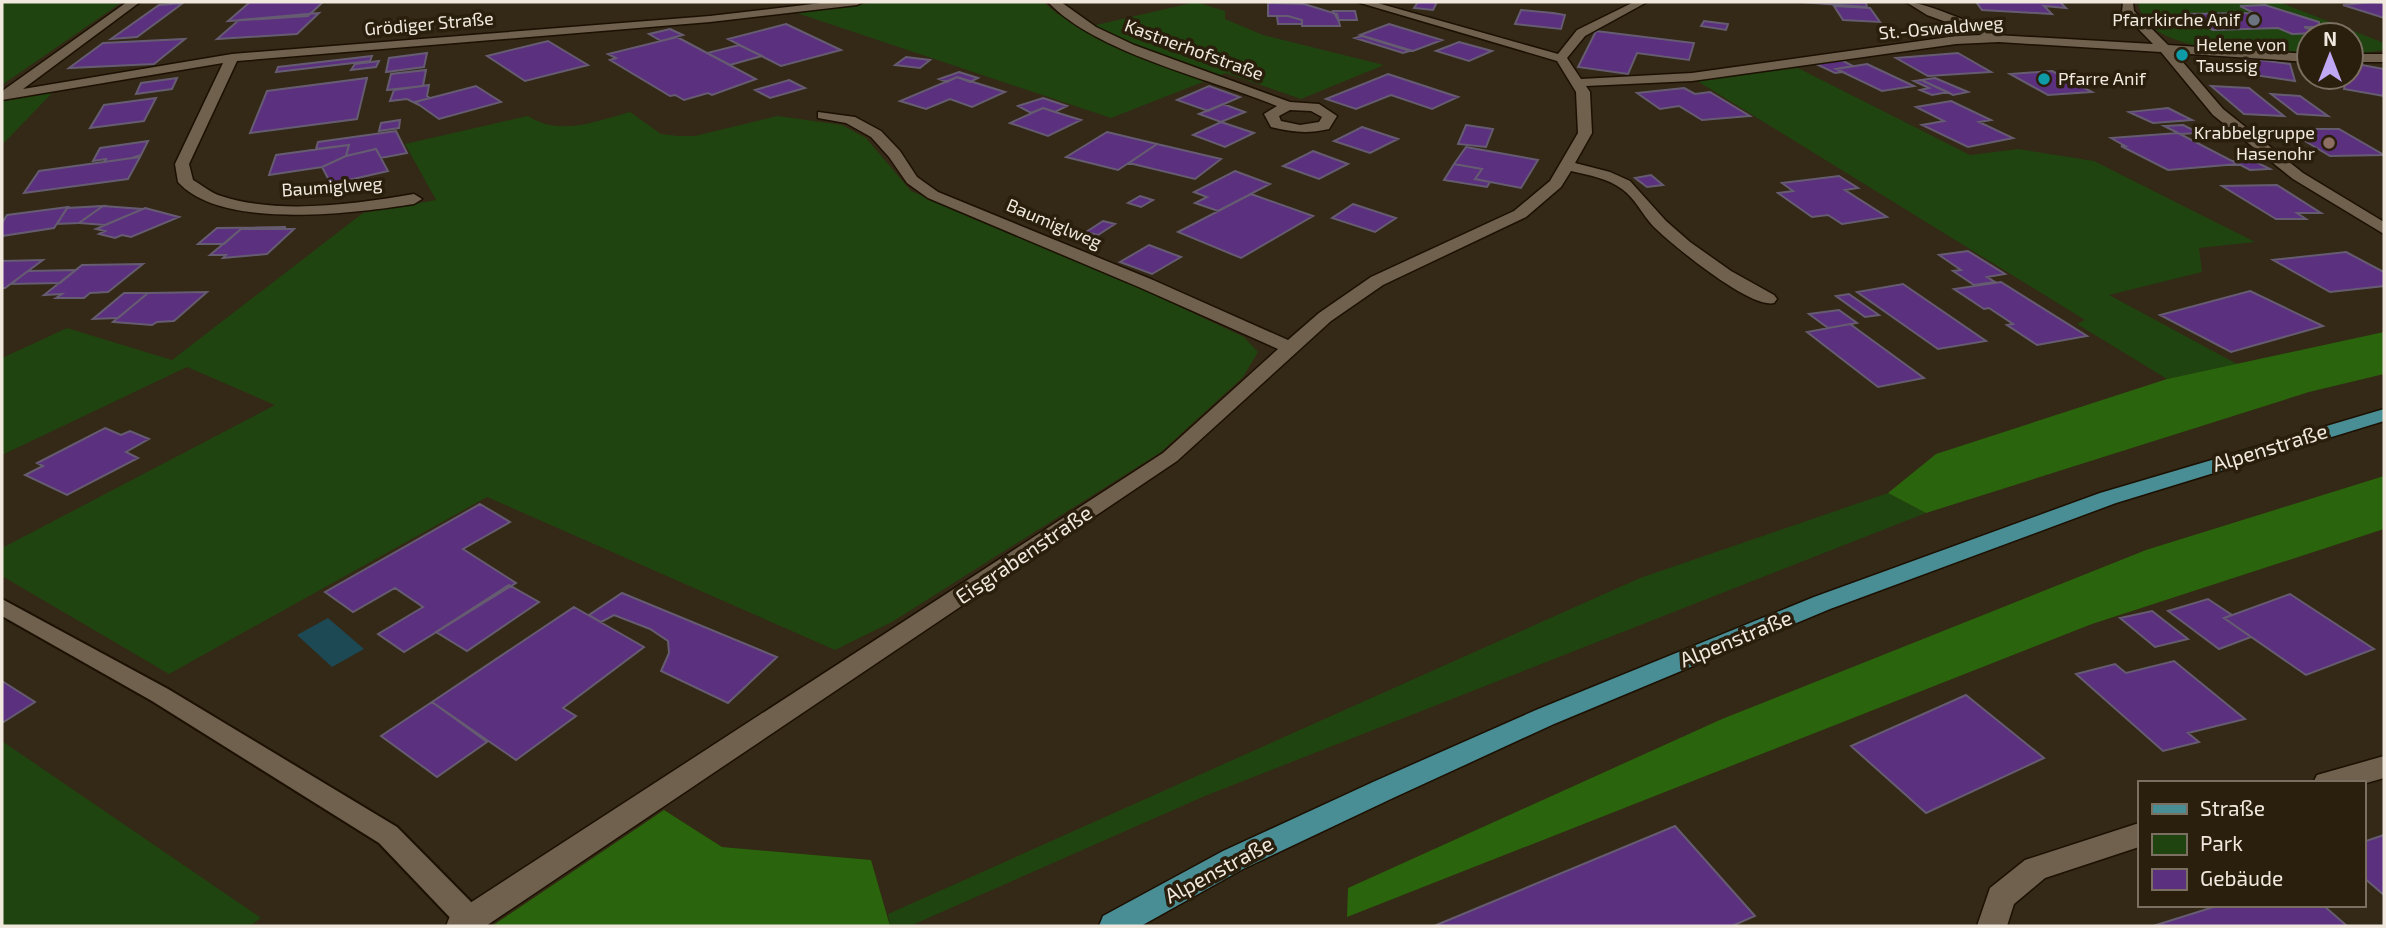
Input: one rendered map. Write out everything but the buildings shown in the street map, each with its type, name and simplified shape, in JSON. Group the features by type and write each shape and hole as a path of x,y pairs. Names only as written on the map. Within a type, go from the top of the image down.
{"main road":[{"name":"Alpenstraße","path":"1114,926 1233,860 1383,790 1545,717 1822,604 2108,498 2384,415"}],"street":[{"name":"Grödiger Straße","path":"4,96 134,2"},
{"name":"Grödiger Straße","path":"4,96 232,58 709,19 857,2"},
{"name":"Kastnerhofstraße","path":"1054,2 1092,30 1130,48 1288,106"},
{"path":"1363,2 1561,58 1581,33 1642,2"},
{"path":"1912,2 1931,13 2000,38"},
{"path":"2127,2 2128,12 2228,120 2298,176 2384,229"},
{"name":"St.-Oswaldweg","path":"1577,83 1692,77 1956,40 2000,38 2295,57"},
{"name":"Baumiglweg","path":"232,58 182,164 186,182 215,200 270,210 357,208 414,199"},
{"name":"Eisgrabenstraße","path":"466,923 1170,457 1325,317 1377,281 1520,214 1556,184 1585,134 1583,92 1561,58"},
{"path":"2365,58 2384,58"},
{"name":"Baumiglweg","path":"823,115 850,121 876,134 895,154 912,180 933,195 1147,284 1290,348"},
{"path":"1568,166 1622,181 1635,190 1648,212 1665,229 1739,284 1768,299"},
{"path":"2334,781 2384,767"},
{"path":"1992,926 2001,897 2035,869 2138,835"}],"lane":[{"path":"2,606 160,695 388,835 466,923"}],"green space":[{"path":"2,2 122,2 2,85"},
{"path":"881,2 1043,2 1059,15 1075,12 1096,25 1196,2 1225,11 1225,19 1263,35 1384,65 1301,99 1226,73 1111,118 794,12"},
{"path":"2138,2 2279,2 2328,21 2295,21 2295,54 2239,52 2184,43 2162,33 2146,20"},
{"path":"2365,36 2384,43 2384,50 2365,53"},
{"path":"1798,68 1970,155 2018,149 2094,161 2255,242 2199,248 2202,272 2109,295 2237,364 2167,379 2077,324 2085,320 1694,79"},
{"path":"54,91 2,145 2,100"},
{"path":"630,112 661,134 678,136 695,136 778,116 842,125 866,138 911,191 1144,290 1244,337 1258,352 1243,377 1161,452 892,622 835,650 487,497 169,674 2,576 2,548 275,405 187,367 2,455 2,358 67,328 172,360 363,213 436,200 405,144 528,116 552,126 565,126 591,123"},
{"path":"2384,332 2384,374 2309,392 1926,513 1888,493 1936,454 2167,379"},
{"path":"2384,476 2384,529 2092,624 1347,917 1348,888 1722,719 2146,550"},
{"path":"1888,493 1926,513 1205,796 910,926 890,926 888,914 1640,578"},
{"path":"2,741 261,918 250,926 2,926"},
{"path":"664,810 722,847 871,860 890,926 492,926"}],"water":[{"path":"328,618 364,649 332,667 297,635"}],"place":[{"name":"Pfarrkirche Anif","path":"2254,20"},
{"name":"Helene von Taussig","path":"2182,55"},
{"name":"Pfarre Anif","path":"2044,79"},
{"name":"Krabbelgruppe Hasenohr","path":"2329,143"}]}
